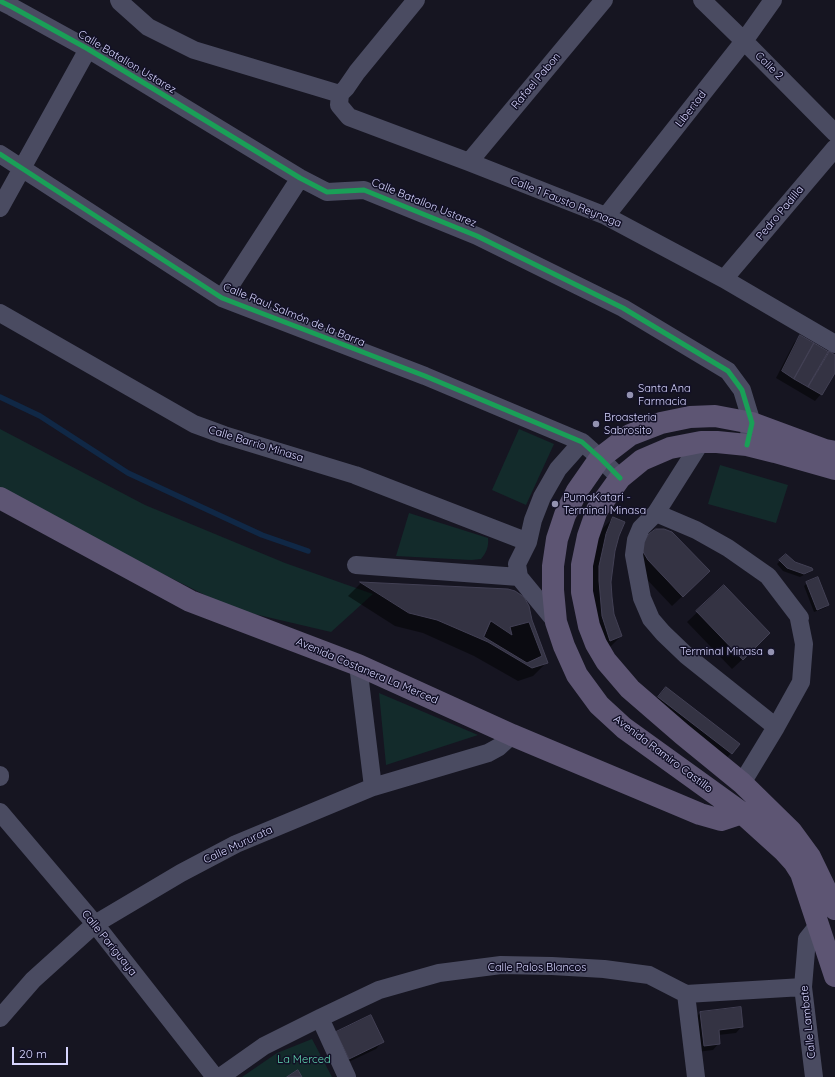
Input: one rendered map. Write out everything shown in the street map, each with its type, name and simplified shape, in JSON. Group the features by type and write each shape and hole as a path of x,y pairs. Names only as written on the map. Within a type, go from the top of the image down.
{"main road":[{"name":"Avenida Ramiro Castillo","path":"835,452 825,450 752,422 715,416 699,416 661,422 630,435 600,458 577,491 565,515 557,539 553,566 552,590 556,622 564,646 577,675 599,705 624,728 742,813 784,851 798,867 827,921 835,976"},
{"path":"699,416 701,442"},
{"path":"835,469 746,445 701,442 670,448 642,460 620,478 597,510 588,536 582,565 582,592 589,626 596,644 606,661 630,690 742,783 791,831 810,857 835,908"},
{"name":"Avenida Costanera La Merced","path":"0,498 190,601 358,665 512,735 700,814 721,820 742,813"},
{"path":"701,783 725,786 742,783"}],"street":[{"path":"119,0 148,27 194,50 340,94 416,0"},
{"name":"Rafael Pabon","path":"468,162 604,0"},
{"name":"Calle 2","path":"702,0 835,133"},
{"name":"Libertad","path":"606,216 744,41 773,0"},
{"name":"Calle Batallon Ustarez","path":"0,1 88,49 300,178 327,192 364,190 477,236 623,308 728,371 742,390 752,422"},
{"path":"0,208 88,49"},
{"name":"Calle 1 Fausto Reynaga","path":"340,94 339,105 348,117 606,216 724,279 835,344"},
{"name":"Pedro Padilla","path":"724,279 835,148"},
{"name":"Calle Raul Salmón de la Barra","path":"0,154 222,298 425,376 582,442 620,478"},
{"path":"222,298 300,178"},
{"name":"Calle Barrio Minasa","path":"0,313 194,424 224,435 355,475 528,542"},
{"path":"746,445 752,422"},
{"path":"556,622 519,576 517,564 528,542 533,520 542,497 558,469 582,442"},
{"path":"701,442 656,513 641,528 636,540 634,555 642,598 651,619 663,633 687,656 776,727"},
{"path":"656,513 696,530 728,548 768,576 800,618 804,644 801,682 742,783"},
{"path":"356,565 519,576"},
{"path":"358,665 373,787"},
{"name":"Calle Mururata","path":"0,1018 32,980 95,924 181,873 236,844 373,787 488,753 499,747 512,735"},
{"name":"Calle Pariguaya","path":"0,812 95,924 215,1077"},
{"name":"Calle Lambate","path":"814,1077 803,987 807,939 827,921"},
{"name":"Calle Palos Blancos","path":"220,1077 264,1046 320,1018 379,990 439,972 501,965 604,969 648,975 686,994 803,987"},
{"path":"686,994 696,1077"},
{"path":"320,1018 347,1077"}],"green space":[{"path":"0,429 145,505 285,563 373,594 331,632 233,609 0,490"},
{"path":"519,429 554,444 526,505 492,490"},
{"path":"720,465 788,485 776,523 708,504"},
{"path":"409,513 488,538 488,547 486,552 481,559 471,560 396,556"},
{"path":"379,693 478,735 386,765"},
{"name":"La Merced","path":"312,1039 332,1077 242,1077 277,1053"}],"building":[{"path":"800,335 814,343 794,379 782,371"},
{"path":"814,343 829,352 808,387 794,379"},
{"path":"829,351 835,355 835,373 822,395 808,387"},
{"path":"613,517 625,522 615,551 611,582 614,614 622,636 610,641 602,616 599,566 606,534"},
{"path":"656,529 664,529 672,532 710,571 683,597 648,560 642,550 643,542 649,534"},
{"path":"786,554 795,562 812,568 813,570 804,574 787,568 779,560"},
{"path":"818,577 829,605 817,610 806,582"},
{"path":"360,582 508,589 515,591 524,597 529,606 532,620 548,663 532,668 488,642 437,620 409,613"},
{"path":"724,585 770,633 743,660 696,611"},
{"path":"491,621 512,635 510,627 529,622 542,656 527,663 484,637"},
{"path":"666,687 740,744 732,754 658,697"},
{"path":"741,1007 743,1027 719,1030 720,1044 704,1046 700,1012"},
{"path":"371,1015 384,1042 349,1059 336,1032"},
{"path":"298,1070 302,1077 287,1077"}],"waterway":[{"path":"0,397 40,416 128,473 262,535 308,551"}],"cycle path":[{"path":"0,1 88,49 300,178 327,192 364,190 477,236 623,308 728,371 742,390 752,423 747,445"},
{"path":"0,154 222,298 425,376 582,442 620,478"}],"place":[{"name":"Santa Ana Farmacia","path":"630,395"},
{"name":"Broasteria Sabrosito","path":"596,424"},
{"name":"PumaKatari - Terminal Minasa","path":"555,504"},
{"name":"Terminal Minasa","path":"771,652"}]}
